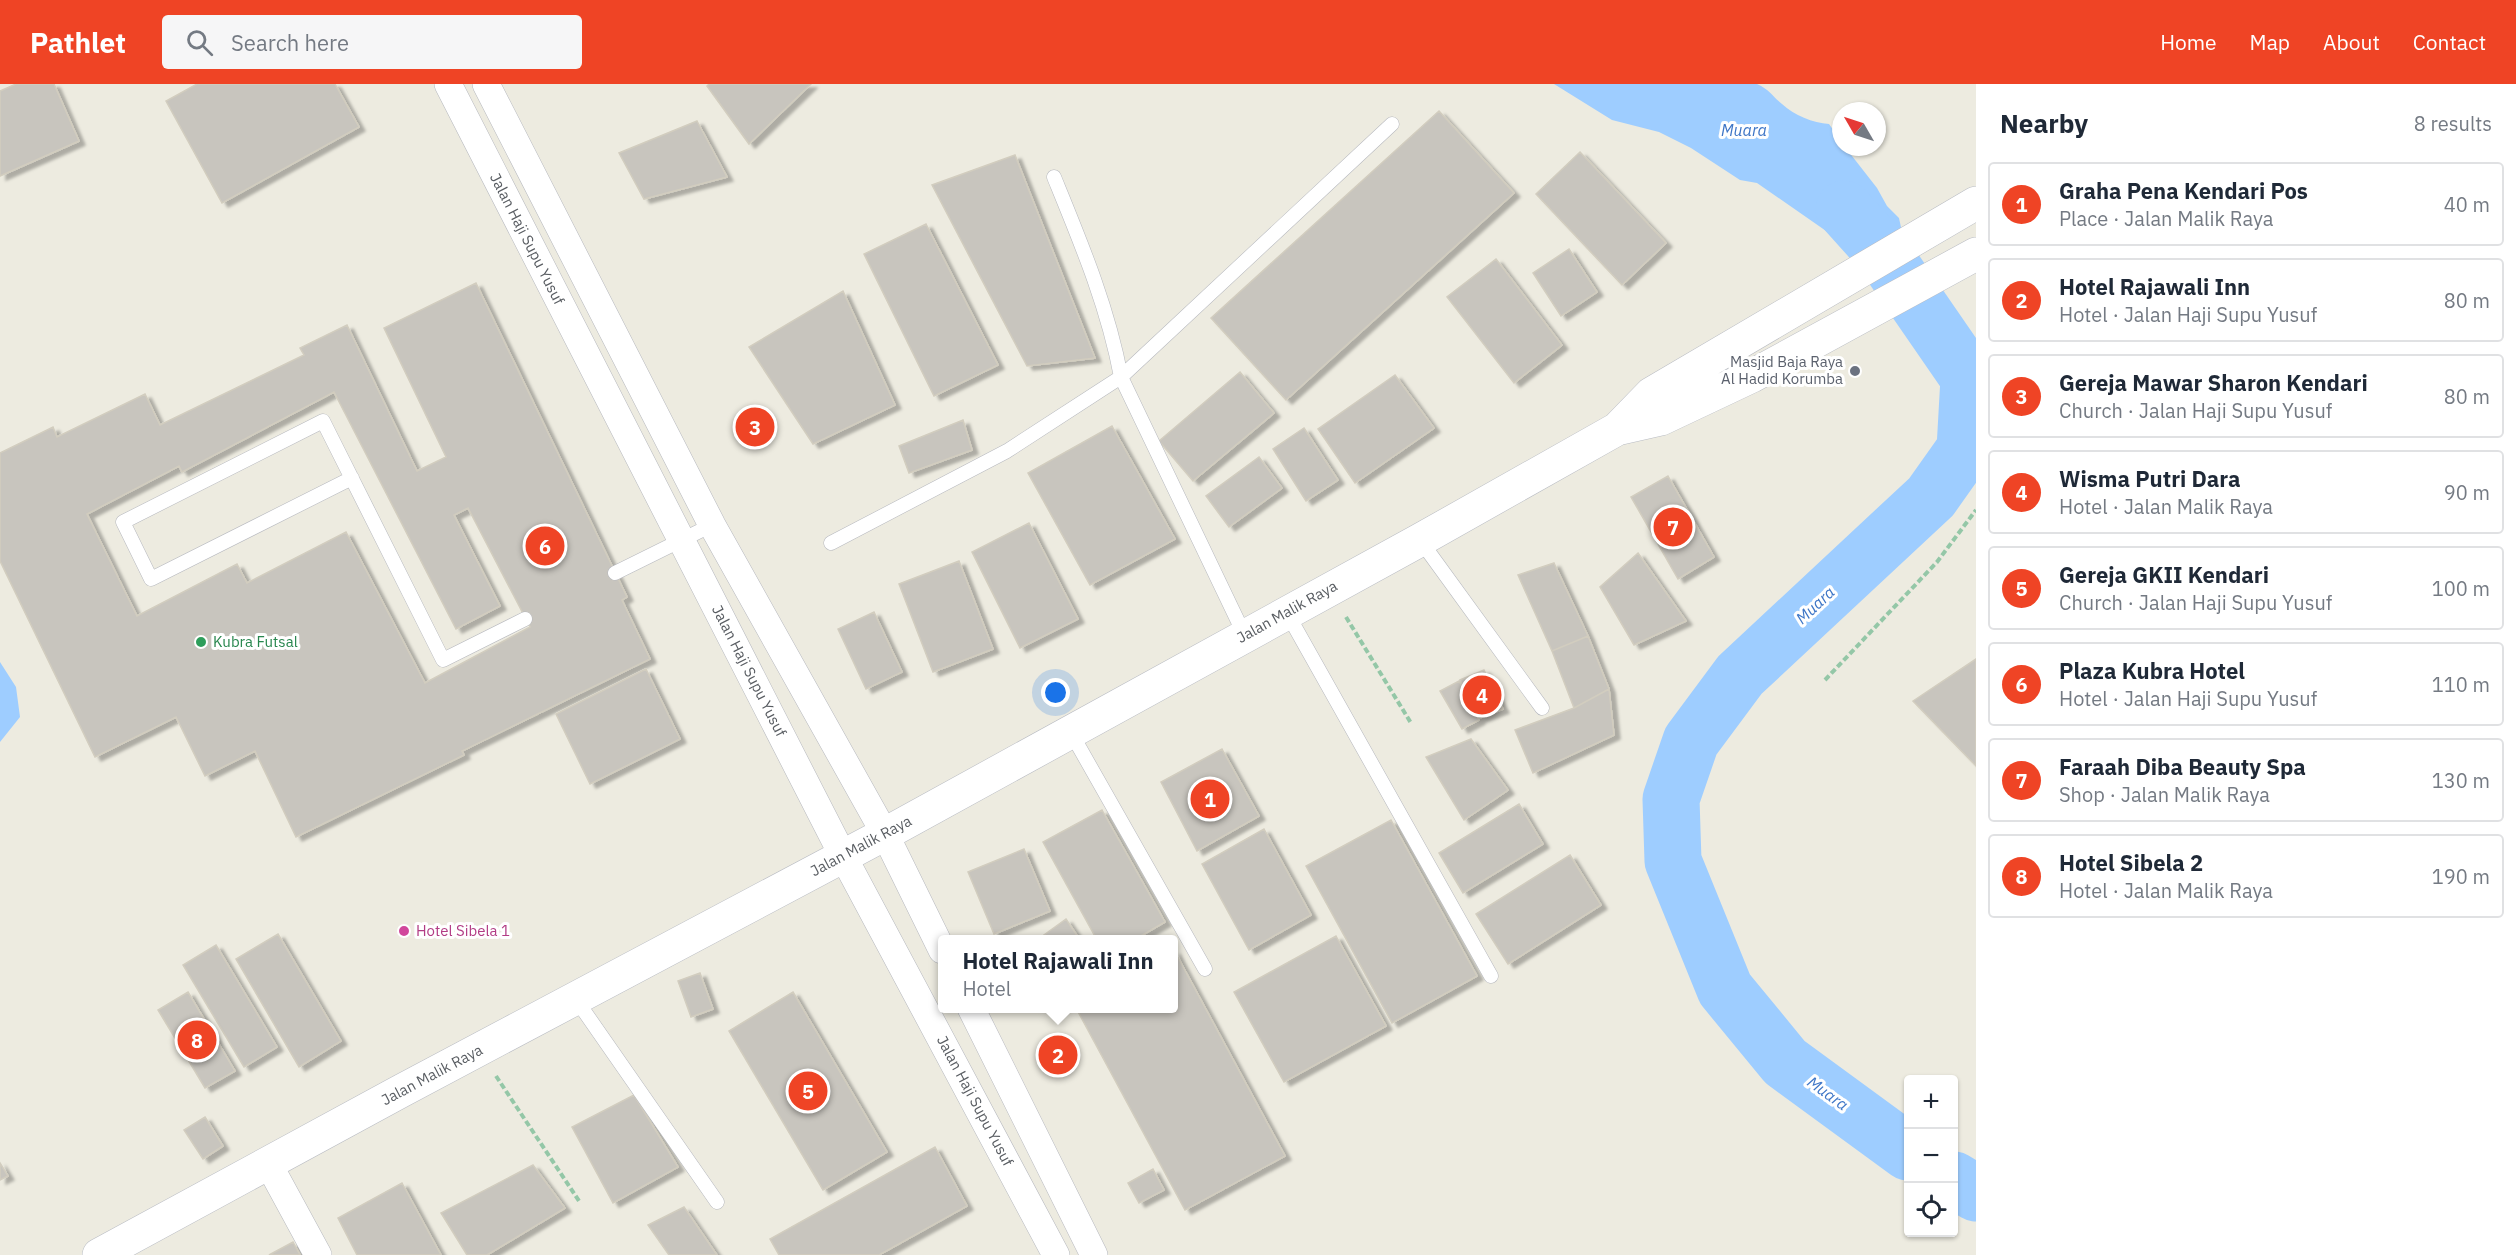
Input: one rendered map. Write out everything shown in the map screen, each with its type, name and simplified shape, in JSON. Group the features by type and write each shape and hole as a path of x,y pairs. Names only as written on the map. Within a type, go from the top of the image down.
{"street":[{"path":"453,95 490,86 712,525 885,834 938,942"},
{"name":"Jalan Haji Supu Yusuf","path":"453,95 843,856 1056,1255"},
{"path":"1617,429 1651,394 1869,269 1976,204"},
{"path":"1617,429 1661,419 1752,376 1970,258"},
{"name":"Jalan Malik Raya","path":"99,1255 575,998 885,834 1617,429"},
{"path":"973,1013 1094,1255"},
{"path":"268,1163 318,1255"}],"lane":[{"path":"831,543 1007,451 1121,376 1392,124"},
{"path":"1054,177 1094,274 1112,330 1121,376 1245,636"},
{"path":"352,478 151,579 123,522 323,421 352,478 443,660 525,619"},
{"path":"615,573 712,525"},
{"path":"1420,540 1542,708"},
{"path":"1286,611 1491,976"},
{"path":"1070,731 1205,969"},
{"path":"575,998 717,1202"}],"path":[{"path":"1825,680 1937,562 1976,510"},
{"path":"1328,589 1411,723"},
{"path":"479,1050 579,1202"}],"water":[{"name":"Muara","path":"1554,84 1757,84 1798,115 1829,124 1832,128 1832,156 1852,156 1877,188 1887,206 1899,218 1902,232 1862,256 1757,183 1740,180 1691,148 1659,132 1612,120"},
{"path":"0,662 16,687 20,717 0,742"}],"building":[{"path":"16,84 54,84 79,141 0,176 0,91"},
{"path":"197,84 335,84 359,127 222,203 166,101"},
{"path":"709,84 811,84 749,144 707,86"},
{"path":"1439,111 1514,193 1286,400 1211,318"},
{"path":"697,121 727,177 644,199 619,153"},
{"path":"1580,152 1666,243 1622,285 1536,194"},
{"path":"1015,155 1095,358 1027,366 932,185"},
{"path":"926,224 998,365 934,396 864,254"},
{"path":"1569,249 1597,292 1561,316 1533,273"},
{"path":"1496,259 1562,345 1514,383 1447,297"},
{"path":"476,283 627,597 622,600 650,659 462,751 464,755 296,837 255,751 205,776 176,717 95,757 0,561 0,453 53,427 57,437 145,394 160,425 304,355 300,348 347,325 417,471 446,457 384,328","holes":["334,392 456,629 500,606 454,515 468,508 530,627 425,683 346,532 247,583 237,564 137,616 87,514 179,466 182,472"]},
{"path":"843,291 895,405 813,444 749,347"},
{"path":"1240,372 1274,413 1193,481 1159,441"},
{"path":"1395,375 1434,428 1355,483 1318,429"},
{"path":"963,420 972,450 909,473 899,446"},
{"path":"1112,426 1175,539 1090,585 1028,473"},
{"path":"1304,428 1338,480 1306,501 1273,449"},
{"path":"1259,457 1282,488 1229,527 1206,496"},
{"path":"1668,476 1714,557 1678,579 1631,497"},
{"path":"1029,523 1078,619 1020,648 972,552"},
{"path":"1638,553 1686,621 1634,645 1600,587"},
{"path":"959,561 993,649 933,672 899,584"},
{"path":"1554,563 1588,636 1552,651 1518,575"},
{"path":"874,612 902,672 866,689 838,629"},
{"path":"1588,636 1609,689 1574,708 1552,651"},
{"path":"1976,659 1976,766 1913,701"},
{"path":"646,669 680,739 590,784 556,714"},
{"path":"1484,670 1503,709 1480,718 1460,680"},
{"path":"1459,681 1479,720 1462,729 1440,691"},
{"path":"1609,689 1614,735 1533,773 1515,730 1574,708"},
{"path":"1471,739 1508,790 1464,820 1426,757"},
{"path":"1222,749 1259,816 1197,851 1161,782"},
{"path":"1519,804 1543,844 1463,893 1439,853"},
{"path":"1102,810 1165,922 1143,935 1094,935 1043,842"},
{"path":"1391,820 1477,976 1392,1023 1306,866"},
{"path":"1264,829 1311,915 1249,950 1202,864"},
{"path":"1024,849 1050,911 994,934 968,872"},
{"path":"1570,855 1601,905 1508,964 1476,914"},
{"path":"1066,919 1077,935 1044,935"},
{"path":"278,934 341,1041 299,1067 236,959"},
{"path":"1336,936 1386,1026 1284,1082 1234,992"},
{"path":"216,945 277,1047 244,1067 183,965"},
{"path":"1178,957 1285,1156 1185,1210 1079,1013 1178,1013"},
{"path":"700,973 713,1009 691,1017 678,981"},
{"path":"188,992 235,1071 205,1088 158,1010"},
{"path":"793,992 887,1152 823,1190 729,1031"},
{"path":"634,1095 678,1167 613,1203 572,1127"},
{"path":"205,1117 223,1146 203,1159 184,1130"},
{"path":"935,1147 967,1206 879,1255 779,1255 770,1239"},
{"path":"0,1163 8,1176 0,1180"},
{"path":"533,1165 565,1208 487,1255 467,1255 441,1213"},
{"path":"1153,1169 1164,1190 1139,1203 1128,1183"},
{"path":"402,1183 441,1255 357,1255 338,1218"},
{"path":"684,1207 717,1255 669,1255 648,1225"},
{"path":"293,1242 300,1255 269,1255"}],"waterway":[{"name":"Muara","path":"1844,209 1880,249 1969,378 1965,449 1931,497 1740,675 1691,741 1671,799 1673,861 1725,989 1785,1062 1904,1149"},
{"name":"Muara","path":"1958,1182 1976,1193"}],"place":[{"name":"Masjid Baja Raya Al Hadid Korumba","path":"1855,371"},
{"name":"Gereja Mawar Sharon Kendari","path":"755,427"},
{"name":"Faraah Diba Beauty Spa","path":"1673,527"},
{"name":"Plaza Kubra Hotel","path":"545,546"},
{"name":"Kubra Futsal","path":"201,642"},
{"name":"Wisma Putri Dara","path":"1482,695"},
{"name":"Graha Pena Kendari Pos","path":"1210,799"},
{"name":"Hotel Sibela 1","path":"404,931"},
{"name":"Hotel Sibela 2","path":"197,1040"},
{"name":"Hotel Rajawali Inn","path":"1058,1055"},
{"name":"Gereja GKII Kendari","path":"808,1091"}]}
